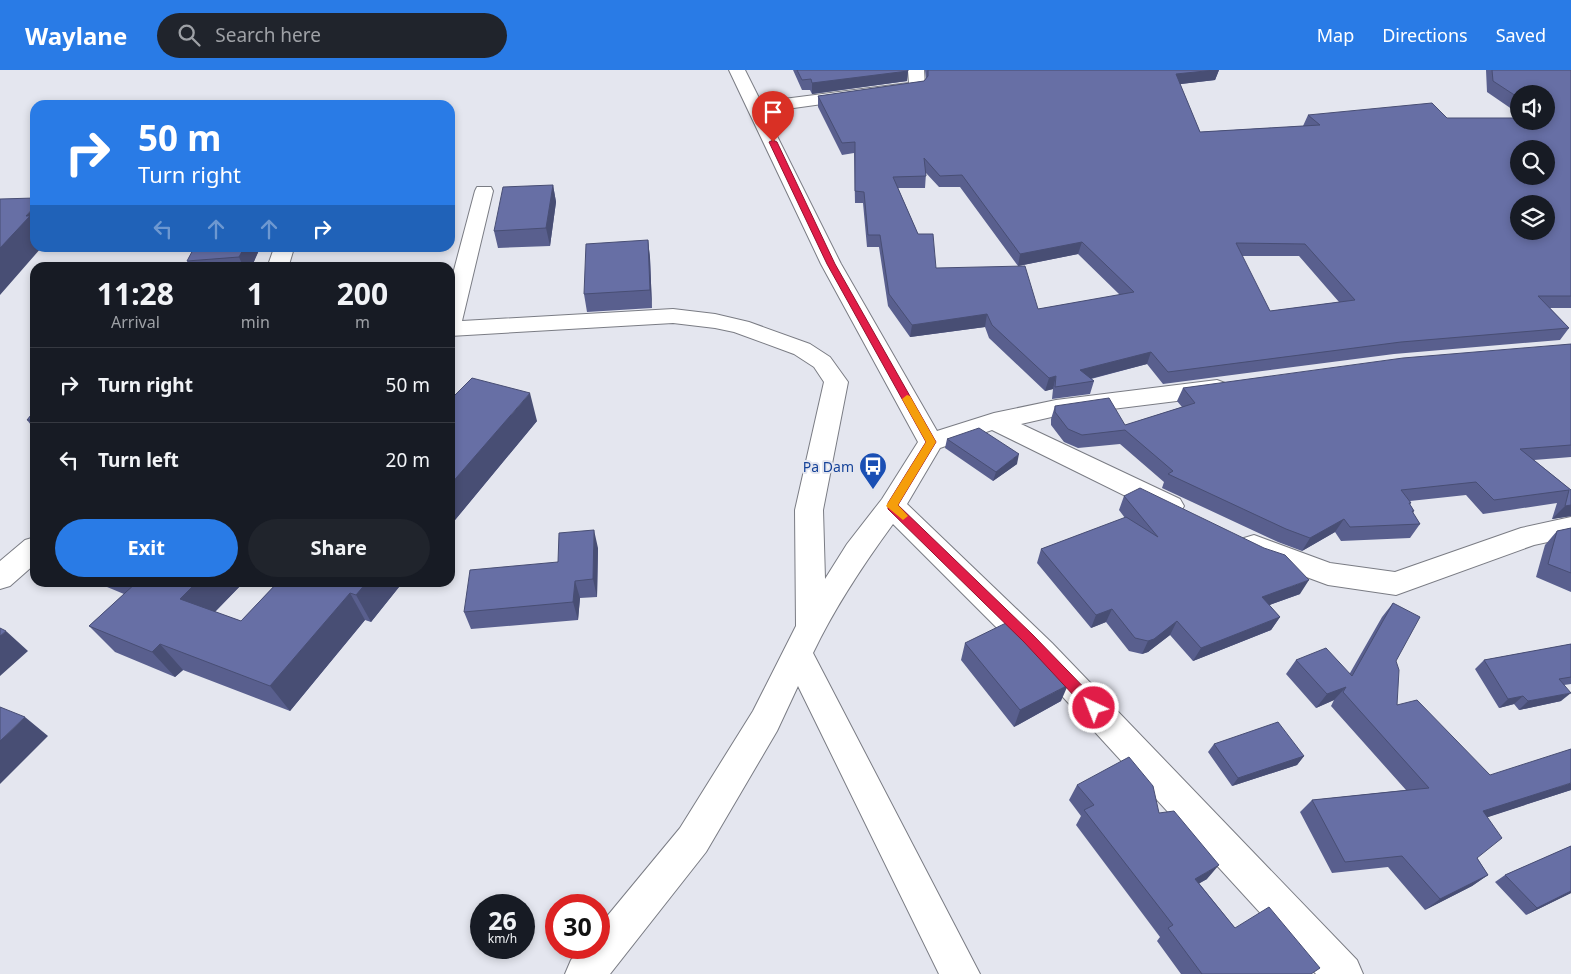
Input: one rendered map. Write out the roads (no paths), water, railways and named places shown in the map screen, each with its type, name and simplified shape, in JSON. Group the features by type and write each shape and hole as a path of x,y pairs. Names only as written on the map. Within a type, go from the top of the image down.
{"street":[{"path":"737,70 831,264 931,442"},
{"path":"756,108 917,87 916,70"},
{"path":"455,308 484,191"},
{"path":"455,328 673,316 715,321 741,327 802,349 822,362 836,382 809,510 804,640 960,974"},
{"path":"585,974 694,840 765,721 804,640 857,552 892,506 931,442 994,421 1056,408 1243,385"},
{"path":"994,421 1196,519"},
{"path":"892,506 1041,652 1344,974"},
{"path":"1232,535 1267,552 1328,574 1396,584 1531,535 1571,527"},
{"path":"0,578 30,552"}],"place":[{"name":"Pa Dam","path":"873,490"}]}
